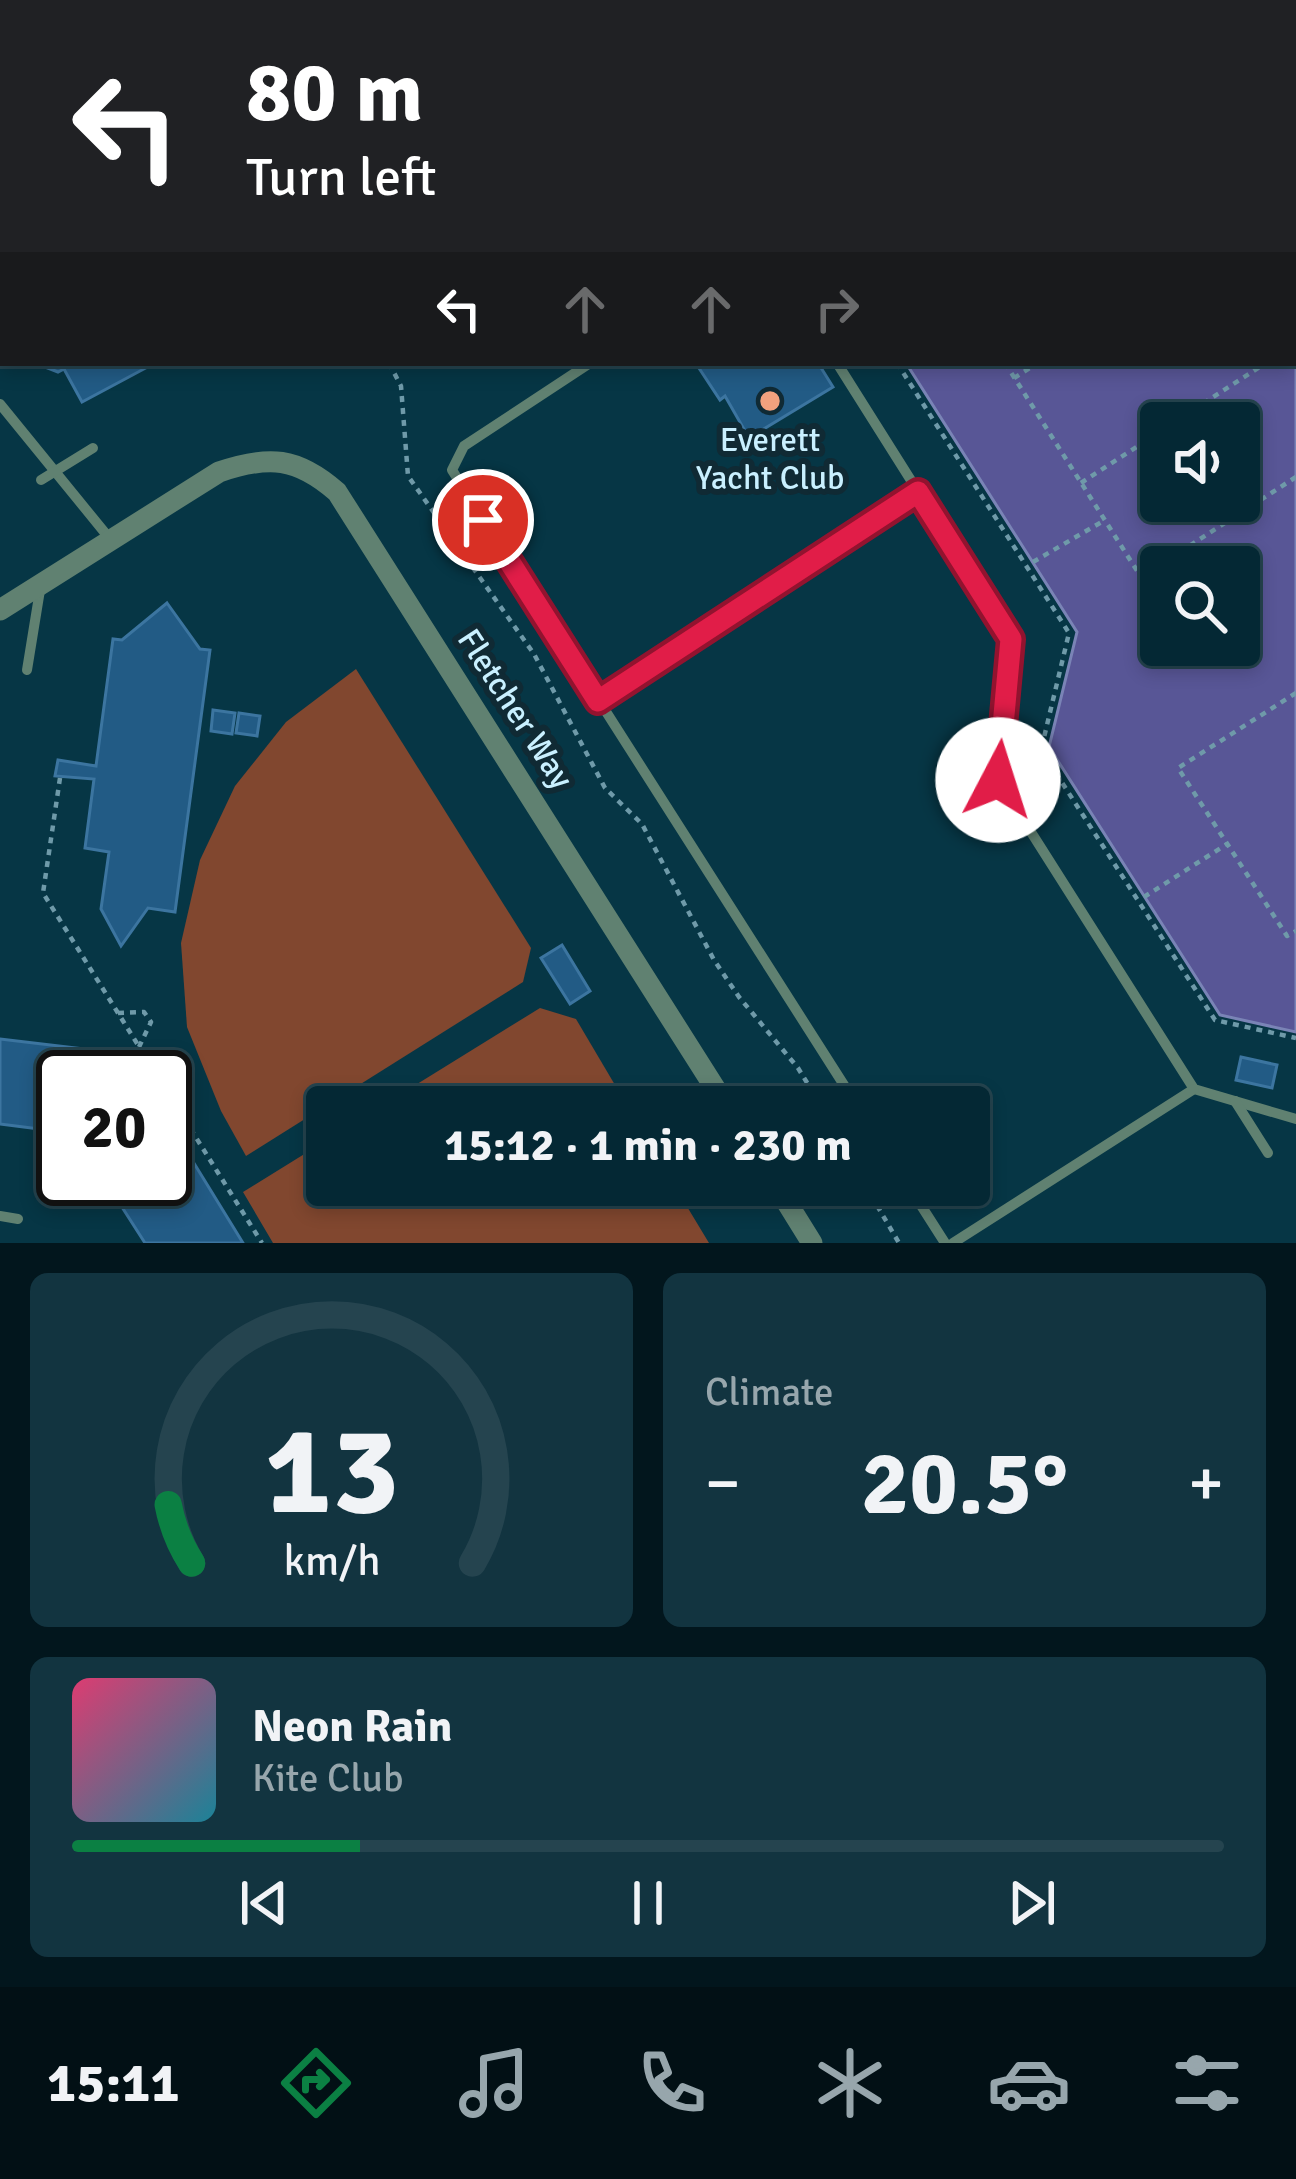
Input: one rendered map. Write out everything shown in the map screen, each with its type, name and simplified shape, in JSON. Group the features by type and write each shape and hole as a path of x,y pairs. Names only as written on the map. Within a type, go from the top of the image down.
{"street":[{"name":"Fletcher Way","path":"0,610 220,472 253,460 292,463 319,476 338,492 714,1086"},
{"path":"789,1206 812,1243"}],"lane":[{"path":"585,366 464,446 452,470 845,1086"},
{"path":"839,366 1011,639 998,780 1194,1089 1296,1119"},
{"path":"0,404 110,539"},
{"path":"40,480 94,448"},
{"path":"598,701 918,492"},
{"path":"27,670 40,584"},
{"path":"923,1206 949,1243 1194,1089"},
{"path":"1235,1101 1268,1154"},
{"path":"0,1216 18,1219"}],"path":[{"path":"391,366 401,386 408,476 534,654 605,788 642,824 739,998 809,1086"},
{"path":"899,366 1069,633 1041,750 1215,1020 1296,1038"},
{"path":"1007,366 1141,577 1296,477"},
{"path":"1014,379 1034,366"},
{"path":"1206,402 1261,366"},
{"path":"1081,483 1140,445"},
{"path":"1033,562 1105,520"},
{"path":"1296,693 1178,769 1287,936 1296,931"},
{"path":"60,778 43,893 141,1050"},
{"path":"1144,897 1227,844"},
{"path":"118,1013 144,1012 151,1022 139,1047"},
{"path":"192,1131 262,1243"},
{"path":"876,1206 899,1243"}],"shaded area":[{"path":"908,366 1296,366 1296,1032 1220,1015 1049,747 1077,632"},
{"path":"356,669 531,948 523,982 357,1086 306,1086 306,1118 246,1156 221,1111 187,1027 181,943 200,860 235,786 286,722"},
{"path":"540,1008 576,1019 616,1086 414,1086"},
{"path":"306,1153 306,1206 687,1206 709,1243 273,1243 243,1192"}],"building":[{"path":"43,366 149,366 82,402 64,369 58,372"},
{"name":"Everett Yacht Club","path":"698,366 820,366 833,387 749,438 725,396 720,400"},
{"path":"167,603 200,649 210,650 175,912 148,908 121,946 101,909 109,852 85,848 94,779 55,776 58,760 96,766 113,639 122,640"},
{"path":"213,710 235,713 232,734 211,731"},
{"path":"239,713 260,716 257,736 236,733"},
{"path":"562,945 590,991 570,1004 541,958"},
{"path":"0,1039 93,1050 36,1050 36,1129 0,1124"},
{"path":"1241,1057 1277,1065 1272,1088 1236,1080"},
{"path":"192,1160 243,1243 145,1243 121,1206 192,1206"}],"place":[{"name":"Everett Yacht Club","path":"770,401"}],"route":[{"path":"483,520 598,701 918,492 1011,639 998,780"}]}
